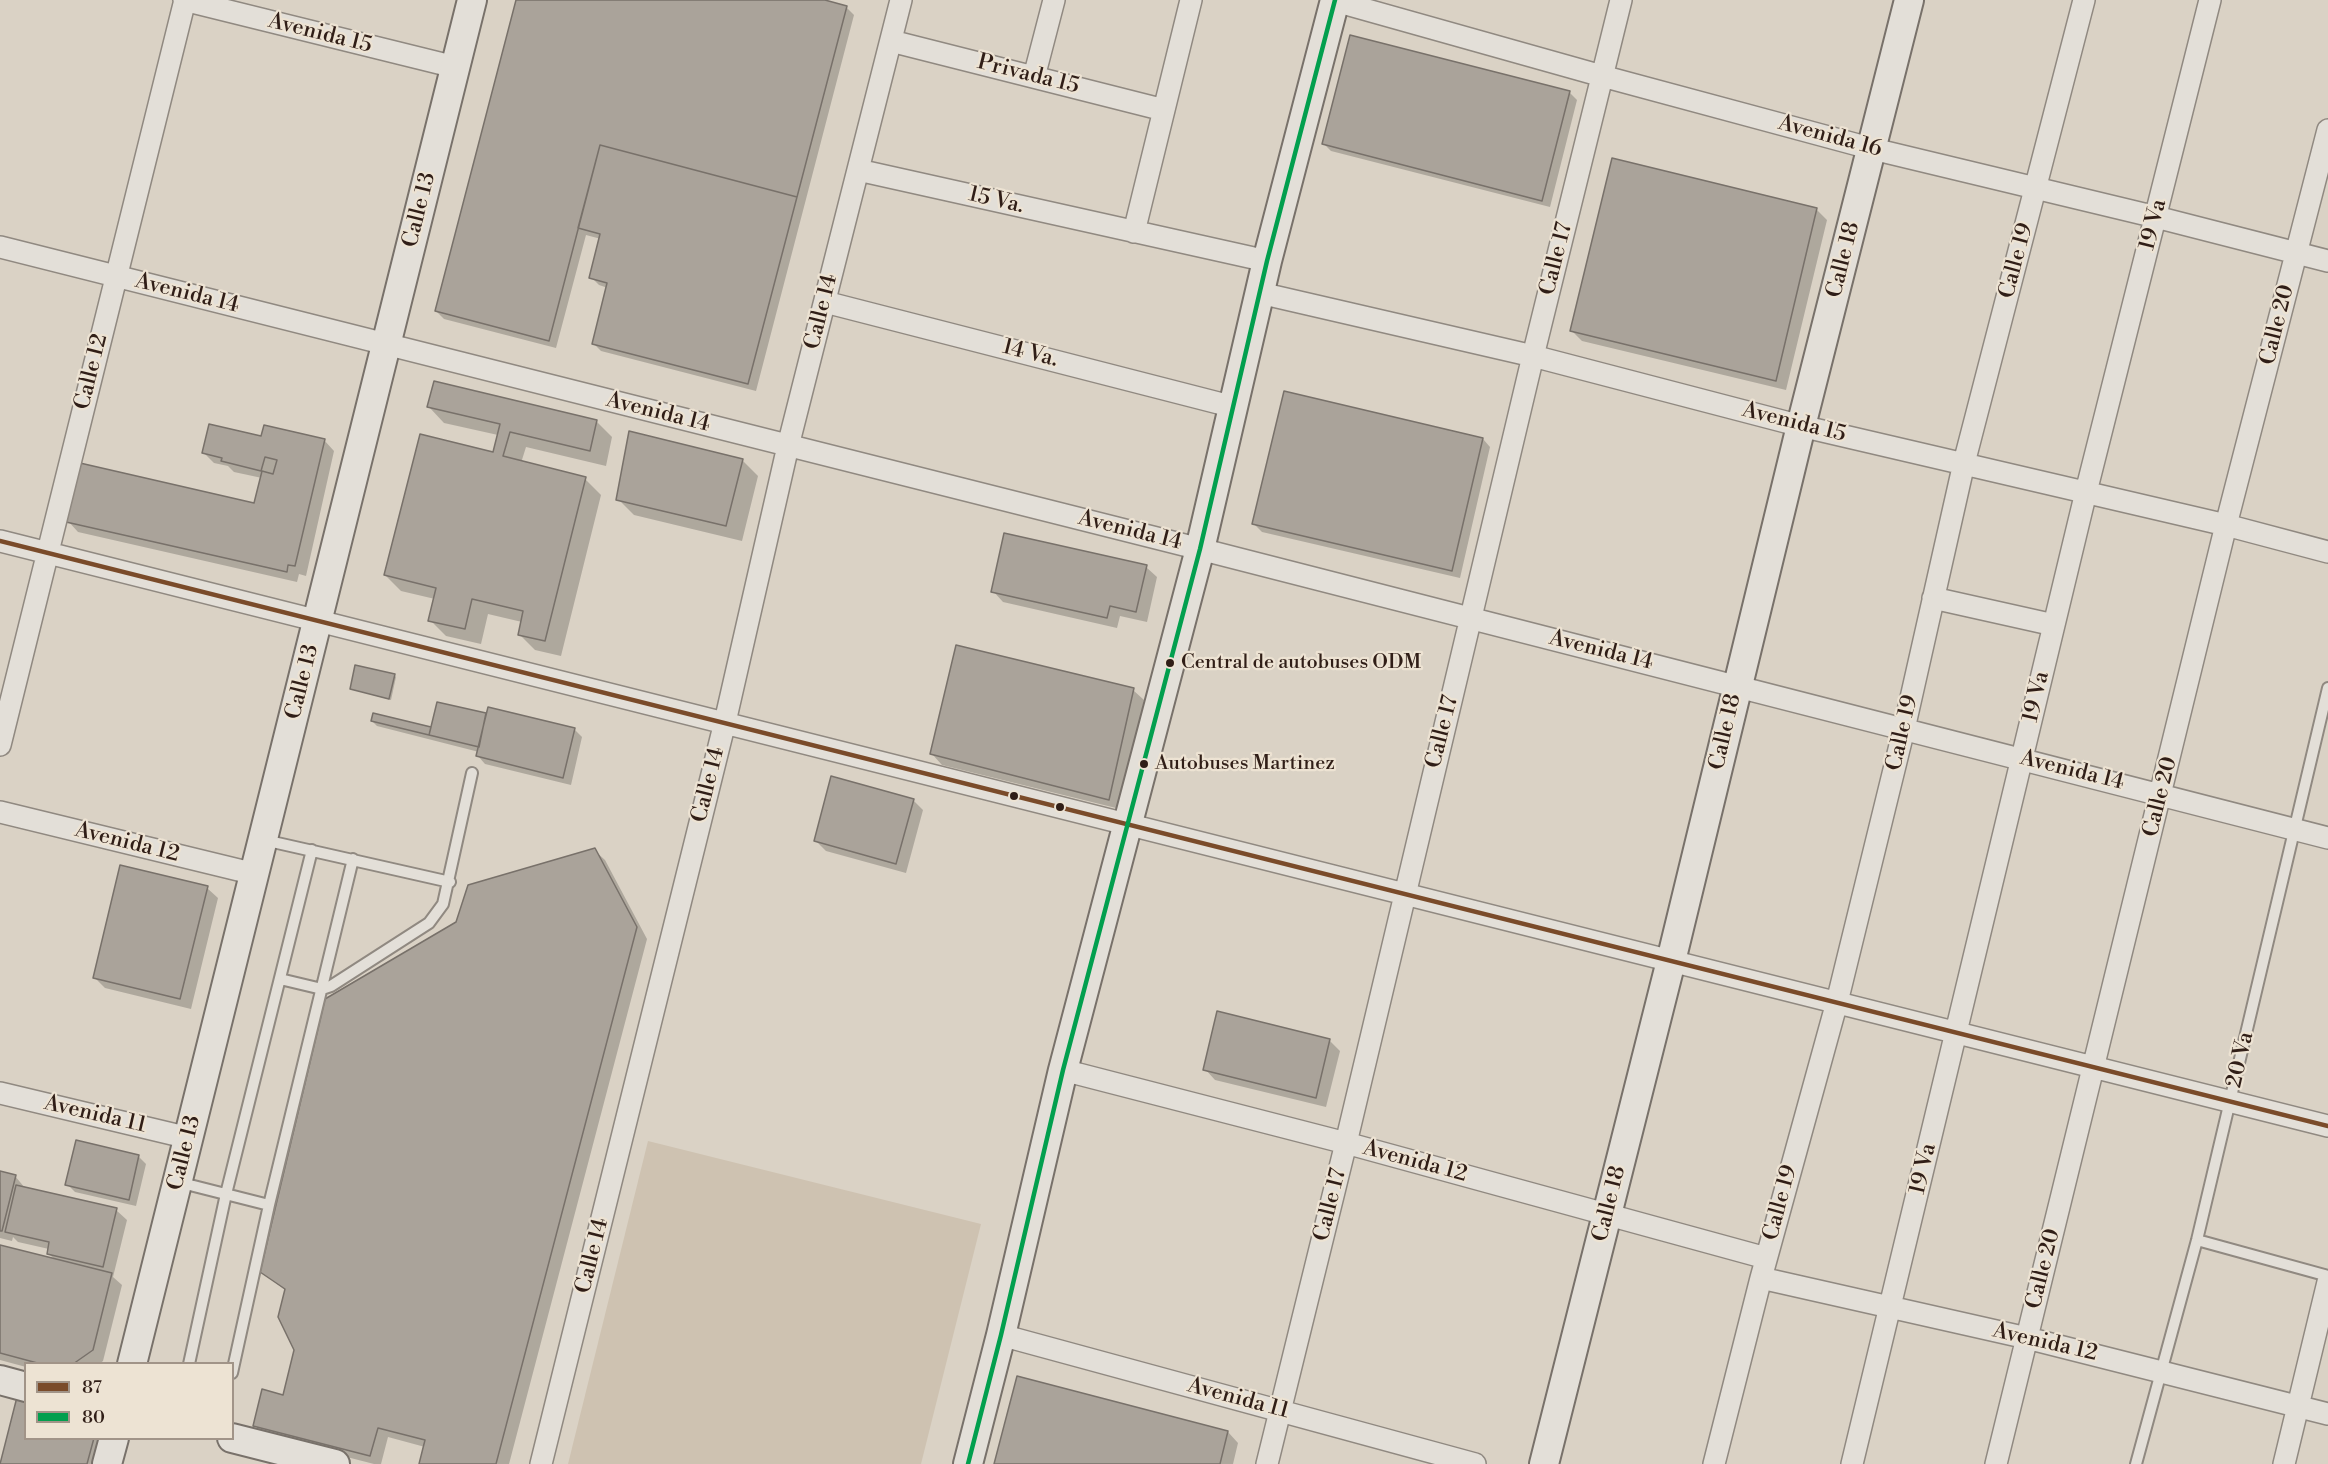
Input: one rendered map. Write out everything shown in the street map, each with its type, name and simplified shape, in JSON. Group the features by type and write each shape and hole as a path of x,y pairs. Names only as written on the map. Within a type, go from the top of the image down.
{"street":[{"name":"Avenida 15","path":"184,0 455,67"},
{"name":"Calle 12","path":"0,744 184,0"},
{"name":"Calle 13","path":"133,1362 472,0"},
{"name":"Calle 14","path":"541,1464 725,722 788,446 902,0"},
{"path":"1035,77 1054,0"},
{"path":"1134,232 1191,0"},
{"path":"968,1464 1001,1335 1063,1070 1200,549 1260,293 1335,0"},
{"name":"Avenida 16","path":"1335,0 1602,76 1873,149 2328,261"},
{"name":"Calle 17","path":"1267,1464 1346,1143 1533,356 1622,0"},
{"name":"Calle 18","path":"1544,1464 1909,0"},
{"name":"Calle 19","path":"1714,1464 1764,1268 1837,1002 1904,729 1964,463 2084,0"},
{"name":"19 Va","path":"1852,1464 2086,492 2210,0"},
{"name":"Privada 15","path":"891,40 1164,110"},
{"name":"Calle 20","path":"1996,1464 2162,794 2226,525 2328,130"},
{"name":"15 Va.","path":"858,170 1268,261"},
{"name":"Avenida 14","path":"0,247 1200,549 2328,838"},
{"name":"Avenida 15","path":"1260,293 1533,356 1801,426 2226,525 2328,552"},
{"name":"14 Va.","path":"825,302 1234,406"},
{"path":"0,541 318,619 1127,825 2328,1126"},
{"path":"1933,598 2054,625"},
{"name":"Avenida 12","path":"0,812 255,874"},
{"name":"Avenida 12","path":"1063,1070 1346,1143 1607,1214 1764,1268 1891,1308 2027,1338 2328,1414"},
{"name":"Avenida 11","path":"0,1093 189,1137"},
{"path":"2284,1464 2328,1282"},
{"name":"Avenida 11","path":"1001,1335 1475,1464"},
{"path":"0,1380 24,1386"},
{"path":"234,1439 335,1464"},
{"path":"107,1464 113,1440"}],"lane":[{"name":"20 Va","path":"2136,1464 2197,1240 2328,688"},
{"path":"280,979 322,989 331,986 429,923 443,904 450,882 472,773"},
{"path":"264,840 450,882"},
{"path":"189,1362 226,1194 312,850"},
{"path":"234,1364 269,1205 353,859"},
{"path":"178,1182 269,1205"},
{"path":"2197,1240 2328,1276"}],"shaded area":[{"path":"648,1141 981,1224 921,1464 568,1464"}],"building":[{"path":"516,0 825,0 847,6 797,197 600,145 549,341 435,311"},
{"path":"1350,35 1570,91 1542,201 1322,144"},
{"path":"600,145 797,197 748,384 592,344 607,283 589,278 600,234 578,228"},
{"path":"1612,158 1817,208 1776,381 1570,331"},
{"path":"434,381 597,420 590,451 510,432 503,456 586,477 545,641 518,635 523,611 472,599 465,629 428,621 436,588 384,575 420,434 493,452 500,424 427,407"},
{"path":"1284,391 1483,438 1452,571 1252,524"},
{"path":"209,424 261,436 264,425 325,439 295,566 288,565 287,572 66,522 80,463 254,503 262,471 273,474 277,460 265,457 261,471 221,461 222,458 202,453"},
{"path":"629,431 743,459 726,526 616,500"},
{"path":"1004,533 1147,565 1136,612 1110,606 1107,618 991,592"},
{"path":"956,645 1134,688 1109,800 930,754"},
{"path":"355,665 395,674 389,699 350,689"},
{"path":"437,702 486,713 479,747 429,735"},
{"path":"488,707 575,728 563,778 476,756"},
{"path":"373,713 431,727 429,735 371,721"},
{"path":"831,776 914,799 896,864 814,841"},
{"path":"595,848 637,927 496,1464 419,1464 425,1440 378,1428 370,1456 253,1426 262,1389 283,1395 294,1350 278,1317 285,1289 260,1272 325,999 456,922 468,885"},
{"path":"120,865 208,886 180,999 93,978"},
{"path":"1217,1011 1330,1039 1316,1098 1203,1070"},
{"path":"76,1140 139,1155 129,1200 65,1185"},
{"path":"0,1171 16,1175 2,1231 0,1231"},
{"path":"16,1185 117,1208 103,1267 47,1254 49,1242 5,1232"},
{"path":"0,1245 112,1273 93,1350 76,1362 34,1362 0,1353"},
{"path":"1017,1376 1228,1431 1220,1464 994,1464"},
{"path":"17,1397 24,1399 24,1440 93,1440 87,1464 0,1464"}],"transit line":[{"name":"80","path":"968,1464 1001,1335 1063,1070 1200,549 1267,261 1335,0"},
{"name":"87","path":"0,541 2328,1126"}],"place":[{"name":"Central de autobuses ODM","path":"1170,663"},
{"name":"Autobuses Martinez","path":"1144,764"}]}
